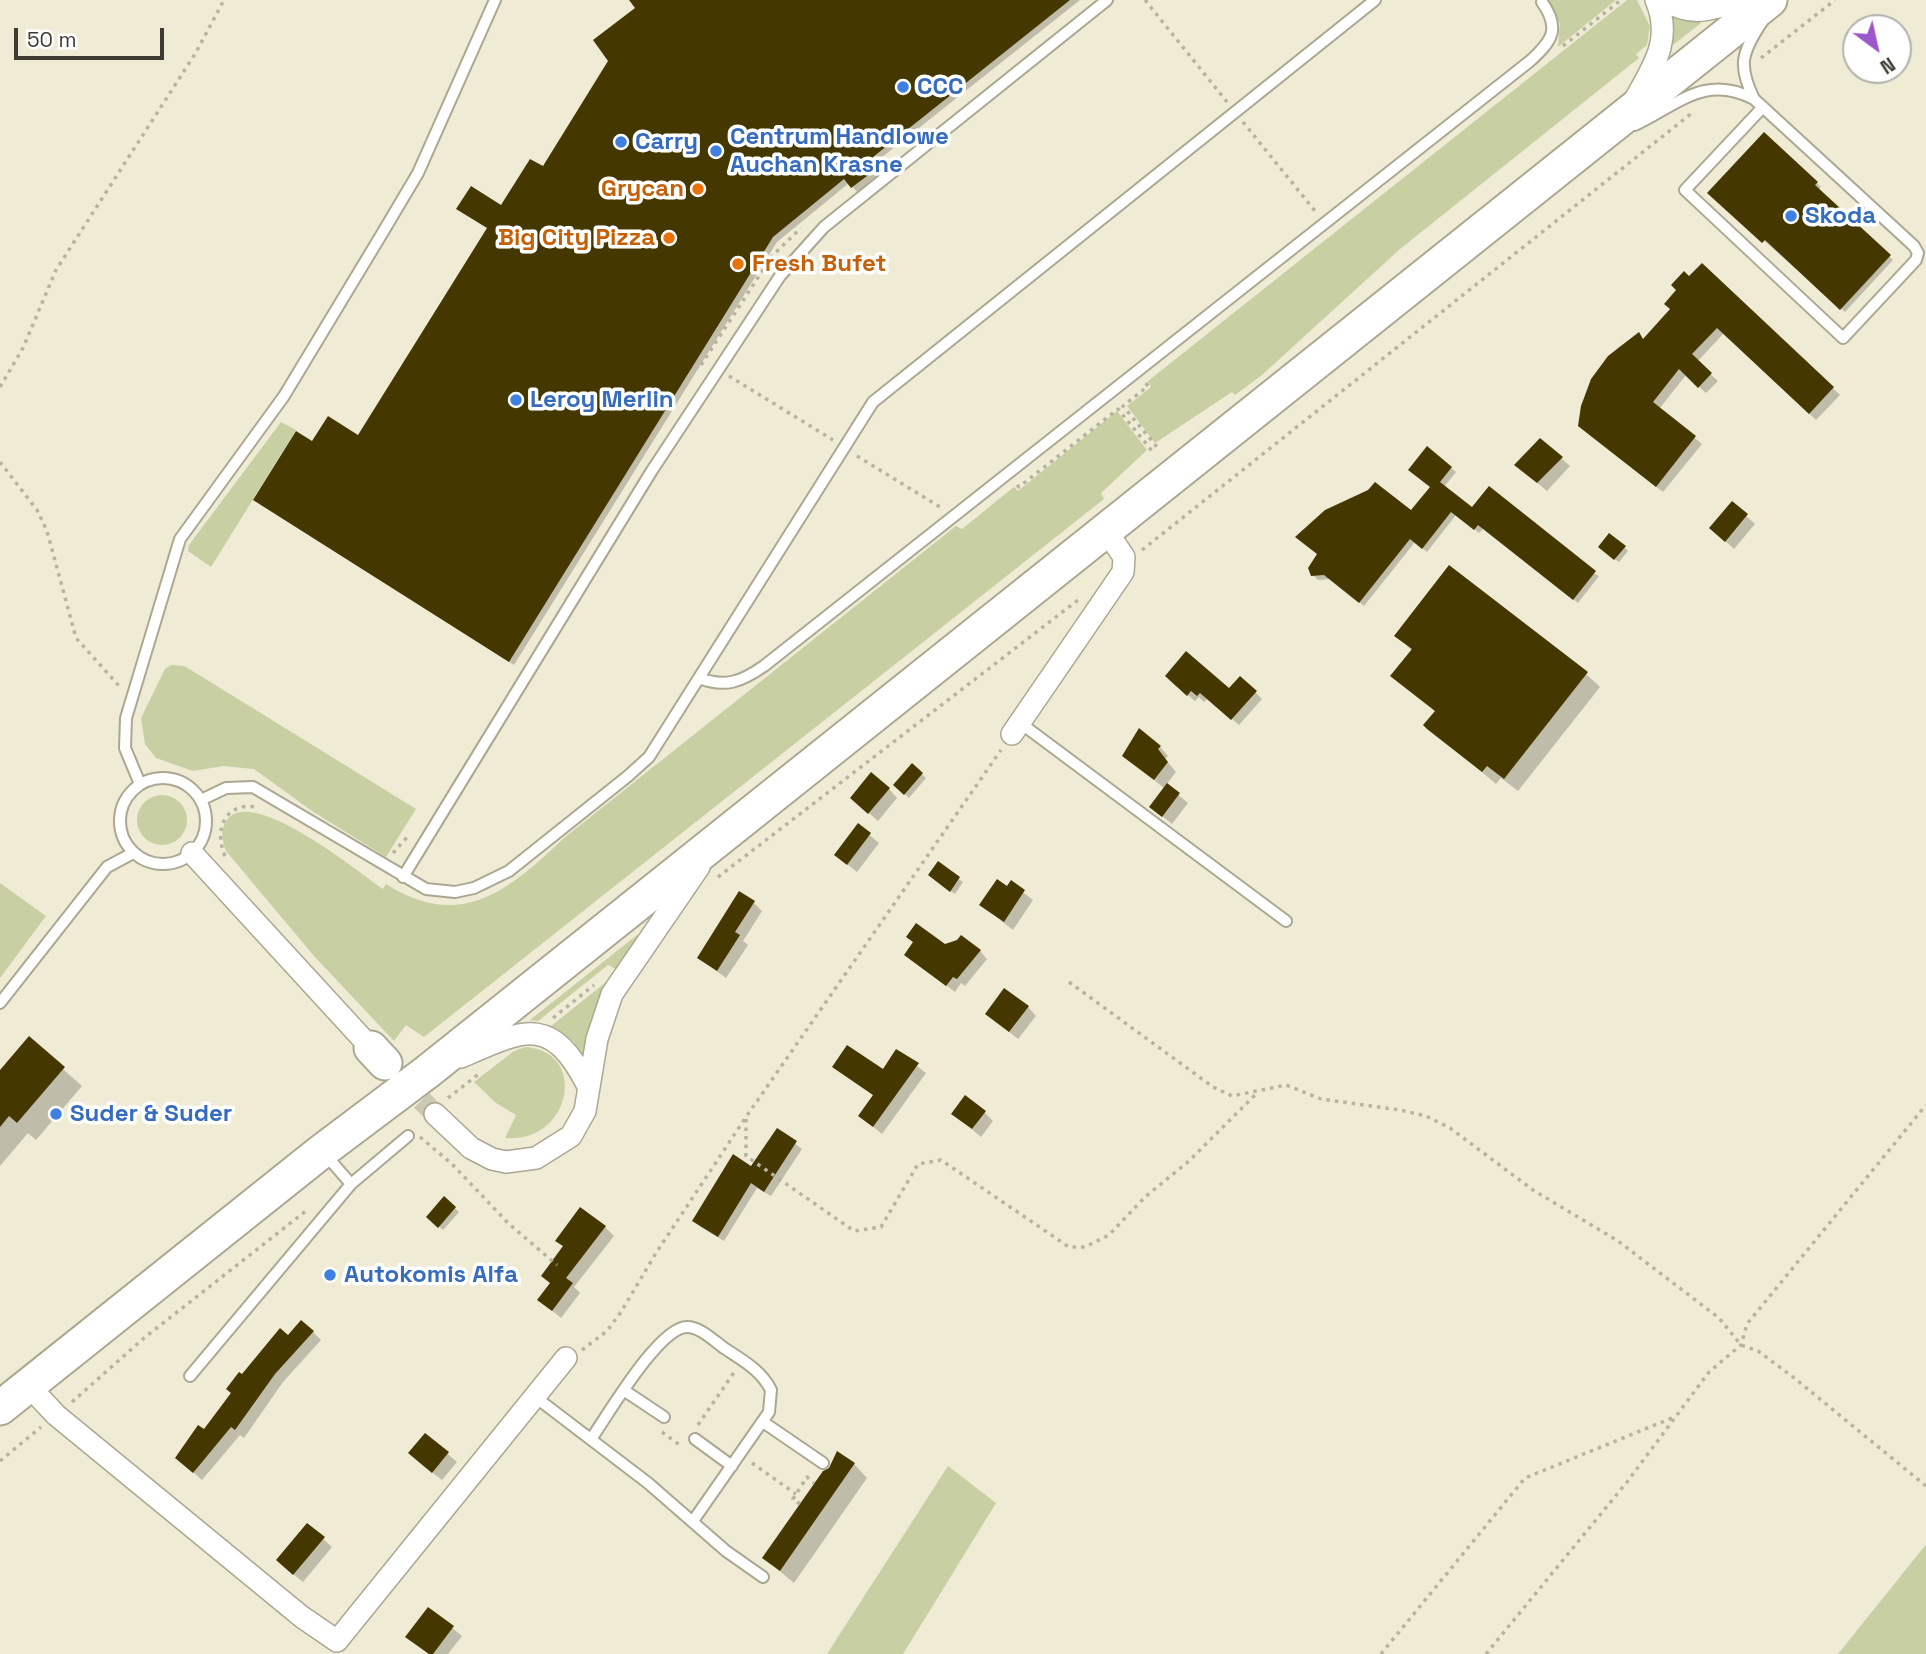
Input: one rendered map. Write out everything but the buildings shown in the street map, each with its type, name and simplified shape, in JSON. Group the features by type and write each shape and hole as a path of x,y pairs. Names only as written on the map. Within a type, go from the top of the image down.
{"main road":[{"path":"0,1408 323,1151 427,1072 719,836 1770,0"}],"street":[{"path":"1625,117 1661,53 1664,25 1656,0"},
{"path":"1664,0 1682,10 1701,13 1741,0"},
{"path":"1016,728 1124,572 1124,557 1105,529"},
{"path":"435,1114 480,1155 492,1159 520,1161 548,1153 571,1136 585,1111 600,1027 612,994 719,836"},
{"path":"192,853 378,1056"},
{"path":"427,1072 514,1034 526,1033 562,1045 589,1087"},
{"path":"28,1385 56,1415 302,1617 337,1641 566,1358"}],"lane":[{"path":"140,784 125,748 126,718 180,539 284,396 404,197 418,173 495,0"},
{"path":"402,877 651,472 780,276 807,243 835,218 1107,0"},
{"path":"201,800 226,788 253,787 426,889 455,891 474,888 509,871 649,757 873,402 1375,0"},
{"path":"1758,103 1746,83 1742,60 1748,43 1778,0"},
{"path":"699,678 718,685 742,681 764,666 1530,61 1548,44 1553,28 1550,15 1542,2"},
{"path":"1573,157 1708,88 1730,88 1758,103 1914,246 1918,253 1916,260 1843,338 1685,190 1758,103"},
{"path":"1016,728 1286,921"},
{"path":"156,778 174,779 190,787 201,800 205,828 192,853 169,864 156,864 133,853 121,834 120,811 131,791 140,784 156,778"},
{"path":"0,1003 107,867 133,853"},
{"path":"190,1376 351,1184 408,1136"},
{"path":"323,1151 351,1184"},
{"path":"591,1439 660,1340 679,1328 690,1327 701,1332 766,1379 771,1390 769,1412 693,1521"},
{"path":"625,1391 664,1417"},
{"path":"534,1395 693,1521 726,1551 763,1577"},
{"path":"763,1422 823,1462"},
{"path":"693,1437 732,1466"}],"path":[{"path":"0,387 23,348 56,270 195,54 223,0"},
{"path":"1148,386 1123,406 1157,447"},
{"path":"1014,483 1019,487 1118,409 1152,451"},
{"path":"0,462 37,510 47,531 76,638 131,701"},
{"path":"566,1358 591,1346 621,1312 656,1253 746,1117 1016,728"},
{"path":"1069,982 1213,1087 1232,1096 1286,1085 1321,1099 1426,1116 1450,1128 1532,1190 1619,1241 1719,1318 1741,1345 1758,1351 1793,1377 1926,1486"},
{"path":"746,1117 746,1156 854,1231 881,1227 918,1164 941,1160 1069,1247 1085,1247 1109,1234 1145,1197 1189,1161 1257,1092"},
{"path":"1486,1654 1627,1482 1672,1418 1709,1372 1741,1345 1747,1324 1926,1105"},
{"path":"408,1136 416,1135 426,1140 509,1224 557,1265"},
{"path":"0,1461 108,1373 144,1338 310,1208"},
{"path":"693,1437 742,1360"},
{"path":"1381,1654 1525,1478 1672,1418"},
{"path":"659,1430 683,1447"},
{"path":"800,1504 793,1499 807,1477 814,1483"}],"green space":[{"path":"1548,0 1616,0 1558,47 1560,24"},
{"path":"1627,0 1637,0 1650,26 1647,45 1636,54 1639,58 1400,249 1262,375 1235,395 1232,392 1155,443 1127,406 1151,387 1148,381"},
{"path":"1673,18 1699,21 1701,23 1673,45"},
{"path":"1117,411 1147,450 1101,493 1104,499 424,1037 406,1025 394,1041 314,956 226,851 222,835 227,820 240,812 258,813 305,835 383,889 386,884 413,898 438,904 461,904 503,888 524,874 564,838 956,526 962,529 1014,487 1018,491"},
{"path":"281,422 296,430 211,567 188,551 189,545"},
{"path":"171,665 184,666 416,809 386,857 312,811 254,769 223,766 193,771 156,758 145,744 141,718 165,669"},
{"path":"162,795 180,802 187,820 180,838 162,845 144,838 137,820 144,802"},
{"path":"0,883 46,916 0,978"},
{"path":"637,935 641,936 618,970 608,965 538,1021 530,1020"},
{"path":"610,979 591,1019 586,1061 573,1041 551,1026"},
{"path":"526,1047 546,1053 559,1064 564,1080 564,1097 557,1113 545,1127 527,1136 505,1138 516,1115 496,1103 474,1082 514,1051"},
{"path":"948,1466 996,1503 903,1654 827,1654"},
{"path":"1926,1545 1926,1654 1838,1654 1924,1547"}],"tunnel":[{"path":"400,1078 435,1114"}],"place":[{"name":"CCC","path":"903,87"},
{"name":"Carry","path":"621,142"},
{"name":"Centrum Handlowe Auchan Krasne","path":"716,151"},
{"name":"Grycan","path":"698,189"},
{"name":"Skoda","path":"1791,216"},
{"name":"Big City Pizza","path":"669,238"},
{"name":"Fresh Bufet","path":"738,264"},
{"name":"Leroy Merlin","path":"516,400"},
{"name":"Suder & Suder","path":"56,1114"},
{"name":"Autokomis Alfa","path":"330,1275"}]}
